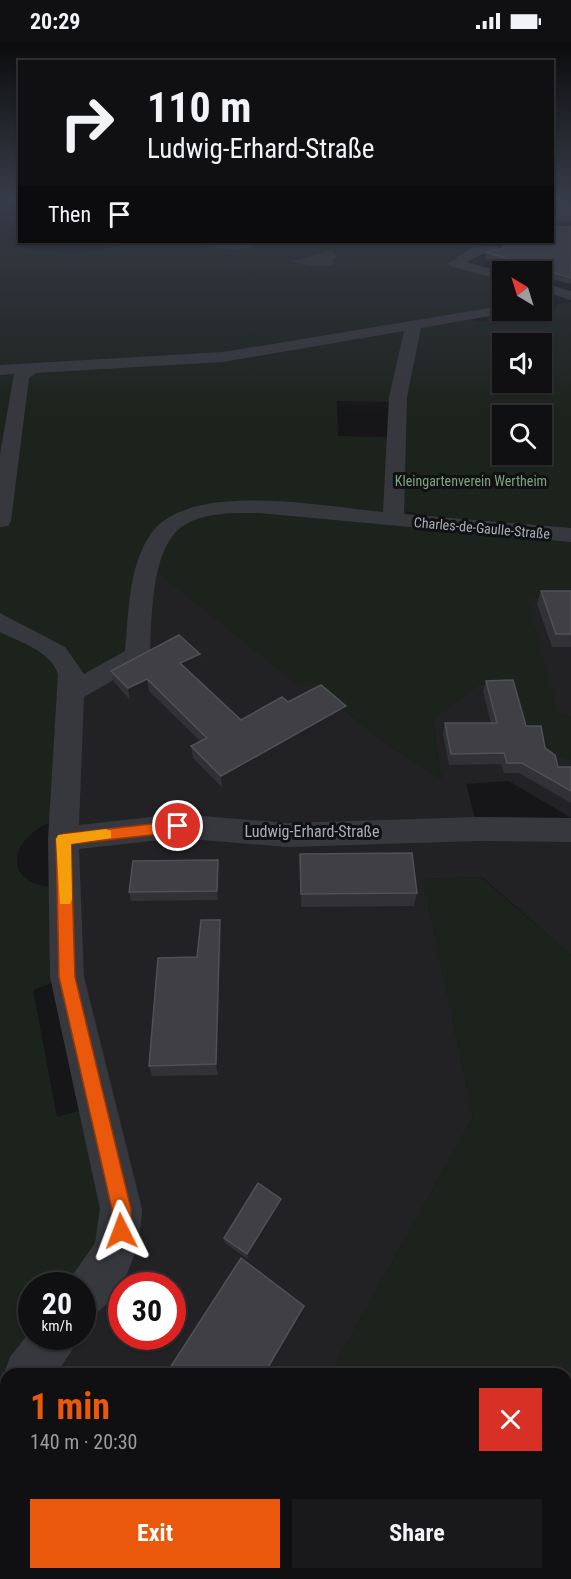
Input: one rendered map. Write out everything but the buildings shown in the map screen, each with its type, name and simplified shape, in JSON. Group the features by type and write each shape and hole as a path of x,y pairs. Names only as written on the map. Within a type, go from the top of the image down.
{"street":[{"path":"552,290 571,297"},
{"path":"552,301 571,297"},
{"path":"0,370 223,357 492,312"},
{"path":"393,520 397,469 396,402 406,346 414,325"},
{"path":"0,521 21,376 30,370"},
{"name":"Charles-de-Gaulle-Straße","path":"71,693 137,655 148,564 169,525 193,514 223,508 259,507 571,535"},
{"path":"0,621 13,630 37,640 57,655 69,670 71,693 63,839 67,977 122,1209 121,1231 114,1257 96,1281"},
{"name":"Ludwig-Erhard-Straße","path":"63,839 178,826 288,834 478,829 571,830"},
{"path":"31,1368 45,1350"}],"shaded area":[{"path":"148,564 300,686 313,685 391,747 441,779 433,719 478,685 514,683 529,734 544,735 546,750 571,760 571,818 509,781 466,784 478,829 571,830 571,955 482,877 423,879 473,1117 333,1368 32,1368 45,1350 96,1350 96,1281 114,1257 67,977 71,693"},
{"path":"527,599 571,599 571,717 558,714"}],"green space":[{"name":"Kleingartenverein Wertheim","path":"0,271 469,271 492,277 492,312 468,316 476,322 488,321 486,316 492,315 492,321 552,321 552,309 556,309 555,305 571,302 571,532 434,519 407,511 406,521 571,535 571,599 527,599 558,713 571,717 571,760 546,750 544,735 529,734 514,683 478,685 433,720 441,780 391,747 313,685 300,687 149,565 137,655 71,693 51,822 36,830 26,840 19,850 17,861 19,871 27,879 39,885 57,887 67,977 33,990 57,1117 97,1106 121,1209 89,1272 18,1272 18,1350 22,1350 10,1368 0,1368","holes":["337,401 396,402 394,437 338,436"]},
{"path":"481,877 571,955 571,1368 333,1368 473,1117 423,879"}],"slow traffic":[{"path":"65,899 63,839 106,834"}],"route":[{"path":"121,1231 122,1209 67,977 63,839 178,826"}]}
